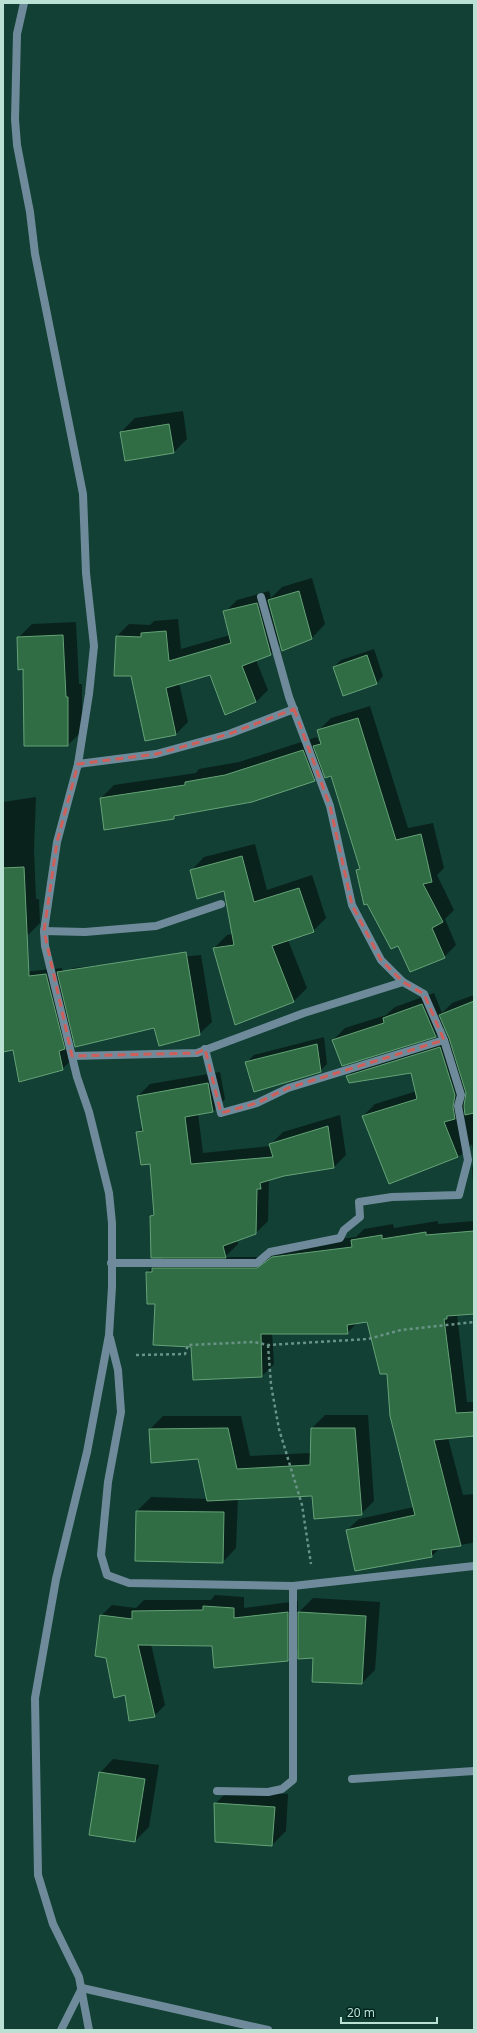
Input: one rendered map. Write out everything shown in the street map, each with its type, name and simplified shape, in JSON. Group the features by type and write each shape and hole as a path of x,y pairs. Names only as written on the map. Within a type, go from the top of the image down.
{"street":[{"path":"24,3 17,34 15,119 17,145 30,212 34,254 83,494 86,572 94,646 89,694 78,764 57,842 44,931 45,946 72,1056 110,1193 111,1263 109,1335 87,1452 56,1579 35,1698 38,1875 53,1924 79,1977 89,2030"},
{"path":"111,1263 257,1263 270,1252 340,1238 344,1230 360,1217 359,1202 392,1197 459,1194 468,1160 458,1106 461,1094 444,1040 424,994 403,982 382,960 352,905 330,806 294,709 261,597"},
{"path":"78,764 156,754 229,734 294,709"},
{"path":"44,931 84,932 156,926 220,904"},
{"path":"72,1056 197,1053 304,1013 403,982"},
{"path":"205,1049 222,1113 256,1103 288,1088 444,1040"},
{"path":"109,1335 118,1370 121,1412 108,1482 101,1554 108,1575 129,1583 293,1586 474,1566"},
{"path":"217,1791 268,1792 282,1789 293,1780 293,1586"},
{"path":"352,1779 474,1771"},
{"path":"61,2030 82,1988"},
{"path":"82,1988 268,2030"}],"path":[{"path":"134,1355 185,1354 188,1345 254,1342 268,1345 368,1339 401,1330 474,1322"},
{"path":"268,1345 271,1386 279,1429 302,1505 314,1584"}],"highlighted area":[{"path":"294,709 330,806 352,905 381,960 403,982 424,994 444,1040 288,1088 257,1103 221,1113 205,1049 197,1053 72,1056 44,931 57,842 78,764 156,754 229,734"}],"building":[{"path":"169,424 174,453 125,461 120,432"},
{"path":"299,591 312,639 282,651 268,600"},
{"path":"257,603 271,655 242,666 256,702 225,715 210,675 166,688 176,735 145,741 131,676 114,676 116,636 141,637 141,633 166,631 169,661 231,643 223,611"},
{"path":"63,635 66,697 68,697 68,746 24,746 23,669 18,670 17,637"},
{"path":"367,655 377,684 343,696 333,667"},
{"path":"358,718 396,840 421,834 432,882 423,884 443,922 432,928 445,958 410,972 398,946 391,949 367,904 364,905 356,870 360,869 331,776 325,778 313,746 321,744 317,730"},
{"path":"303,750 315,781 252,802 174,816 174,819 104,830 100,798 185,785 185,782 225,775"},
{"path":"242,856 254,902 299,888 314,932 272,946 294,1002 235,1025 213,948 234,945 224,891 197,899 190,870"},
{"path":"24,867 29,976 46,974 65,1049 59,1051 63,1070 19,1082 13,1050 3,1052 3,868"},
{"path":"186,952 200,1035 159,1046 154,1028 75,1047 57,972"},
{"path":"474,1001 474,1113 465,1115 464,1106 466,1093 449,1038 439,1015"},
{"path":"422,1004 436,1037 342,1066 332,1040 384,1023 383,1018"},
{"path":"317,1044 321,1072 254,1092 245,1062"},
{"path":"440,1047 455,1095 453,1107 455,1119 444,1122 458,1157 389,1184 362,1116 417,1099 411,1073 349,1083 346,1076"},
{"path":"208,1083 213,1112 185,1117 191,1164 273,1157 269,1144 328,1126 334,1168 284,1176 260,1183 261,1189 257,1189 256,1234 223,1246 226,1258 151,1258 150,1216 154,1215 150,1164 141,1165 136,1132 143,1131 137,1096"},
{"path":"474,1231 474,1314 447,1316 447,1319 444,1319 456,1413 474,1412 474,1436 434,1440 461,1546 431,1550 432,1557 355,1571 346,1530 415,1515 390,1416 387,1374 380,1374 367,1322 347,1325 348,1334 261,1334 262,1377 193,1380 191,1347 153,1345 155,1304 147,1304 146,1272 152,1272 152,1268 257,1268 272,1257 352,1247 351,1240 382,1235 382,1239 426,1232 426,1235"},
{"path":"228,1428 237,1469 310,1465 311,1428 355,1428 362,1515 314,1519 312,1496 207,1501 198,1459 151,1463 149,1429"},
{"path":"136,1511 224,1512 223,1563 135,1561"},
{"path":"203,1606 234,1608 234,1618 288,1612 288,1661 214,1668 212,1646 138,1645 155,1717 129,1721 125,1695 114,1698 106,1658 95,1656 100,1615 132,1619 132,1611 203,1610"},
{"path":"298,1612 366,1616 362,1684 312,1682 313,1658 298,1659"},
{"path":"99,1772 145,1779 135,1842 89,1835"},
{"path":"214,1803 275,1807 272,1846 215,1842"}]}
